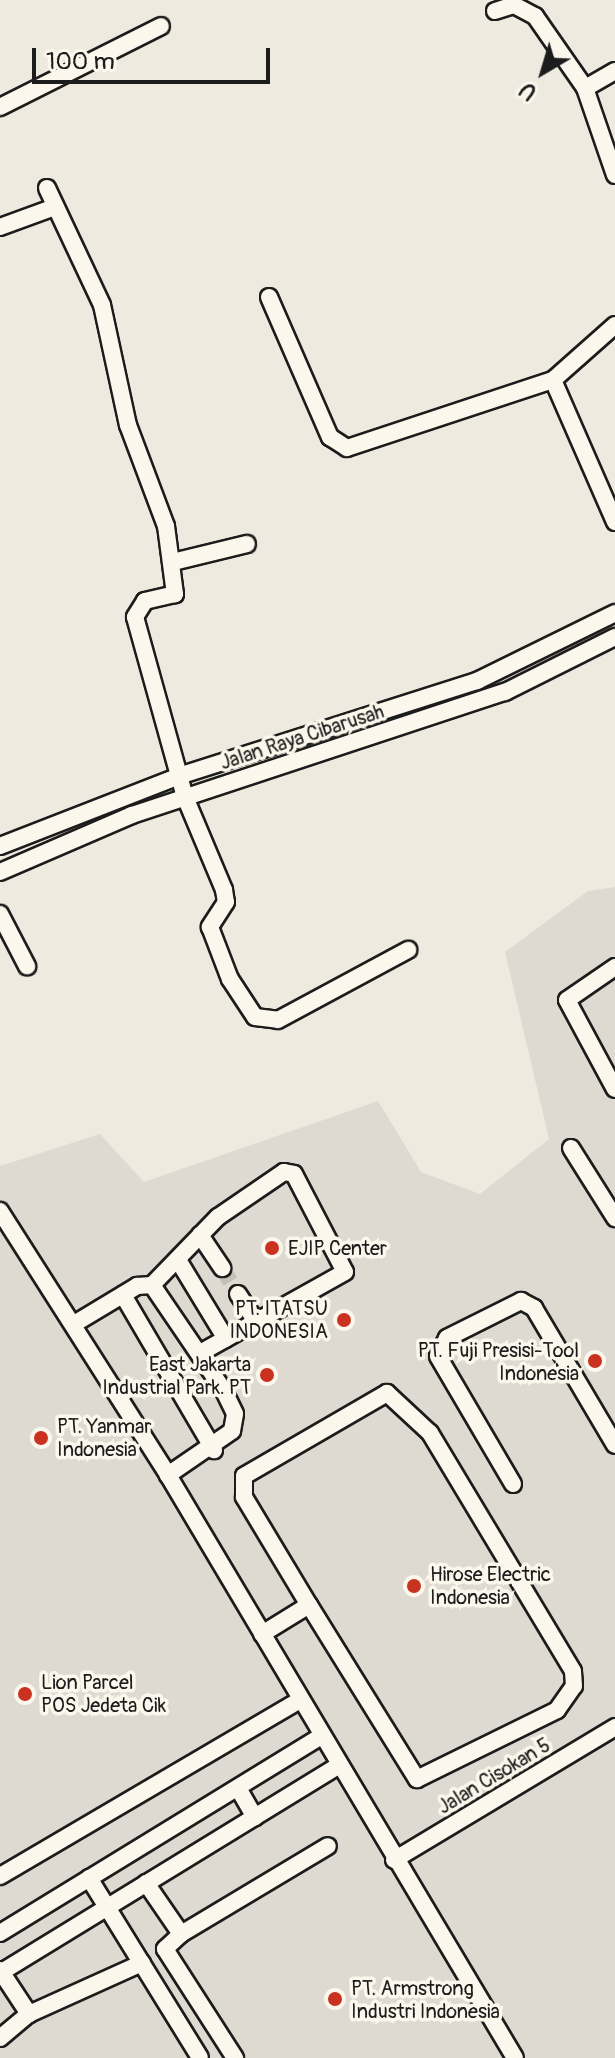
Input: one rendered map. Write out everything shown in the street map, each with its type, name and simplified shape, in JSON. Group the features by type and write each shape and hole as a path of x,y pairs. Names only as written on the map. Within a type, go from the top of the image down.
{"street":[{"path":"495,11 514,5 535,16 585,88 615,175"},
{"path":"0,107 161,26"},
{"path":"585,88 615,71"},
{"path":"47,188 102,305 128,425 157,489 173,562 175,594 145,601 135,617 182,775 185,797 226,902 211,922 215,945 255,1017 278,1020 408,950"},
{"path":"0,227 55,207"},
{"path":"269,297 330,437 347,448 553,380 615,325"},
{"path":"553,380 615,522"},
{"path":"173,562 247,544"},
{"name":"Jalan Raya Cibarusah","path":"0,846 182,775 477,681 615,613"},
{"name":"Jalan Raya Cibarusah","path":"0,872 185,797 505,692 615,637"},
{"path":"0,914 27,966"},
{"path":"615,967 567,1000 615,1089"},
{"path":"571,1148 614,1213"},
{"path":"74,1324 123,1295 152,1285 200,1235 284,1172 294,1174 345,1272 200,1353"},
{"path":"0,1211 168,1475 298,1701 515,2058"},
{"path":"200,1235 222,1268"},
{"path":"178,1260 226,1339"},
{"path":"152,1285 200,1353 235,1414 232,1431 214,1450 168,1475"},
{"path":"238,1294 256,1322"},
{"path":"123,1295 214,1450"},
{"path":"513,1484 438,1356 447,1338 521,1301 534,1308 615,1445"},
{"path":"387,1393 430,1433 573,1671 574,1686 557,1710 417,1779 309,1605 244,1497 244,1476 387,1393"},
{"path":"262,1634 309,1605"},
{"path":"0,1876 298,1701"},
{"name":"Jalan Cisokan 5","path":"394,1860 615,1727"},
{"path":"0,1933 321,1736"},
{"path":"29,2014 0,1972 338,1766"},
{"path":"238,1788 255,1818"},
{"path":"235,2058 165,1949 181,1934 328,1846"},
{"path":"89,1878 200,2058"},
{"path":"146,1883 181,1934"},
{"path":"0,2038 29,2014 142,1963"}],"shaded area":[{"path":"615,887 615,2058 0,2058 0,1166 100,1134 144,1182 378,1101 421,1172 480,1194 549,1139 505,952 588,891"}],"tunnel":[{"path":"222,1268 238,1294"}],"place":[{"name":"EJIP Center","path":"272,1248"},
{"name":"PT. ITATSU INDONESIA","path":"344,1320"},
{"name":"PT. Fuji Presisi-Tool Indonesia","path":"595,1361"},
{"name":"East Jakarta Industrial Park. PT","path":"267,1375"},
{"name":"PT. Yanmar Indonesia","path":"41,1438"},
{"name":"Hirose Electric Indonesia","path":"414,1586"},
{"name":"Lion Parcel POS Jedeta Cik","path":"25,1694"},
{"name":"PT. Armstrong Industri Indonesia","path":"335,1999"}]}
